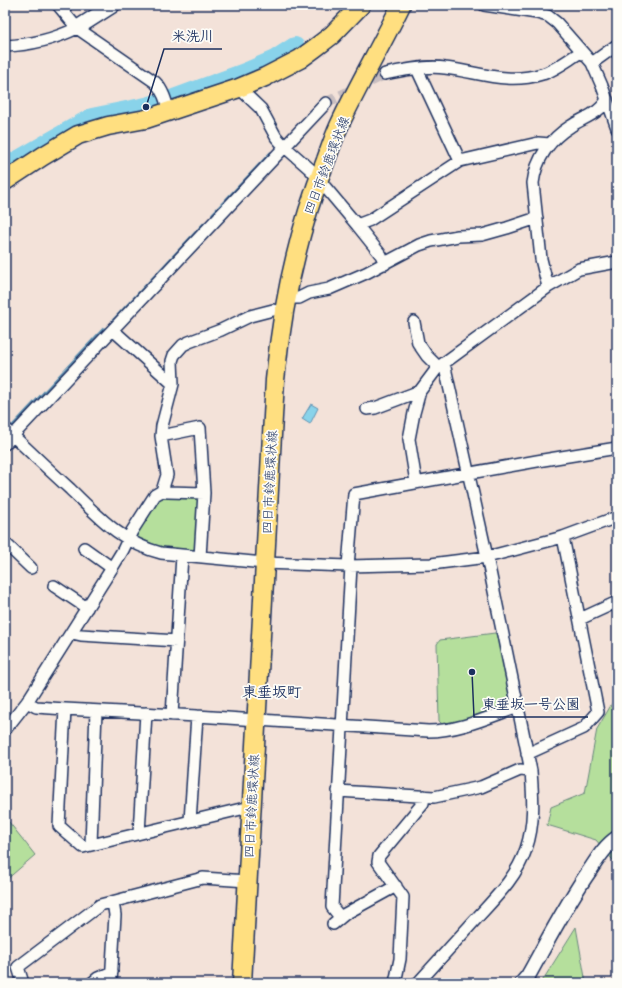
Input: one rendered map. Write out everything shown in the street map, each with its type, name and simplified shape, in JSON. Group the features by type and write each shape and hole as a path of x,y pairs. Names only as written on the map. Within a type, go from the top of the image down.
{"main road":[{"path":"5,181 78,135 95,129 146,119 167,105 239,88 265,77 300,59 332,35 361,5"},
{"name":"四日市鈴鹿環状線","path":"242,983 264,563 278,348 279,304 318,180 339,127 401,5"}],"street":[{"path":"58,5 77,28 149,77 160,88 167,105"},
{"path":"5,46 48,39 69,32 113,5"},
{"path":"484,5 537,9 558,23 592,64 607,99 614,110 617,128"},
{"path":"592,64 617,45"},
{"path":"385,74 416,69 445,68 489,76 520,79 544,74 581,52"},
{"path":"416,69 460,161"},
{"path":"239,88 260,109 276,137 310,169 357,225 381,255 385,264"},
{"path":"548,287 541,259 533,178 538,164 550,144 571,126 602,108 607,99"},
{"path":"5,444 9,432 113,330 326,103"},
{"path":"357,225 370,220 460,161 538,143 550,144"},
{"path":"5,729 27,702 72,633 155,495 162,490 167,475 161,436 162,426 173,384 172,361 174,355 183,345 279,304 300,298 309,293 329,289 385,264 419,245 458,236 482,235 537,218"},
{"path":"416,482 409,438 414,414 420,391 441,365 548,287 579,270 617,262"},
{"path":"414,322 418,343 427,356 441,365 469,473 531,771 533,801 533,816 528,842 520,864 499,893 418,983"},
{"path":"113,330 173,384"},
{"path":"367,409 374,408 420,391"},
{"path":"161,436 200,428 204,493 200,557"},
{"path":"9,432 106,523 128,539 146,549 182,556 264,563 349,566 431,564 487,556 563,537 617,517"},
{"path":"396,886 336,920 332,907 354,494 617,448"},
{"path":"162,490 168,492 204,493"},
{"path":"527,754 584,728 598,712 563,537"},
{"path":"5,543 31,568"},
{"path":"84,548 112,568"},
{"path":"172,715 182,556"},
{"path":"54,586 87,608"},
{"path":"580,619 617,602"},
{"path":"72,633 81,635 177,641"},
{"path":"27,702 36,707 65,710 146,713 436,731 477,722 518,707"},
{"path":"65,710 59,826 83,847 241,809 251,809"},
{"path":"91,844 96,711"},
{"path":"140,833 146,713"},
{"path":"190,821 197,716"},
{"path":"338,791 434,797 465,792 481,787 520,770 531,771"},
{"path":"396,983 400,959 403,897 378,862 378,856 423,803 424,796"},
{"path":"522,983 577,890 602,853 610,843 617,838"},
{"path":"23,983 18,967 100,905 203,878 247,881"},
{"path":"92,983 98,978 112,978 115,915 114,902"}],"green space":[{"path":"165,496 196,496 200,500 197,547 192,551 163,548 138,538 136,533 159,498"},
{"path":"495,633 499,636 512,701 509,706 443,725 439,721 437,644 440,640"},
{"path":"617,695 617,865 596,840 547,825 551,807 585,793 597,729"},
{"path":"5,817 35,855 5,881"},
{"path":"576,927 586,983 541,983"}],"water":[{"path":"311,404 318,408 310,424 302,419"}],"waterway":[{"path":"5,168 92,118 146,107 174,99 245,73 275,60 295,47"},
{"path":"213,214 271,153"},
{"path":"113,321 205,223"},
{"path":"13,426 104,329"}],"tunnel":[{"path":"326,103 385,74"}],"place":[{"name":"米洗川","path":"146,107"},
{"name":"東垂坂一号公園","path":"472,672"}],"district":[{"name":"東垂坂町","path":"272,692"}]}
